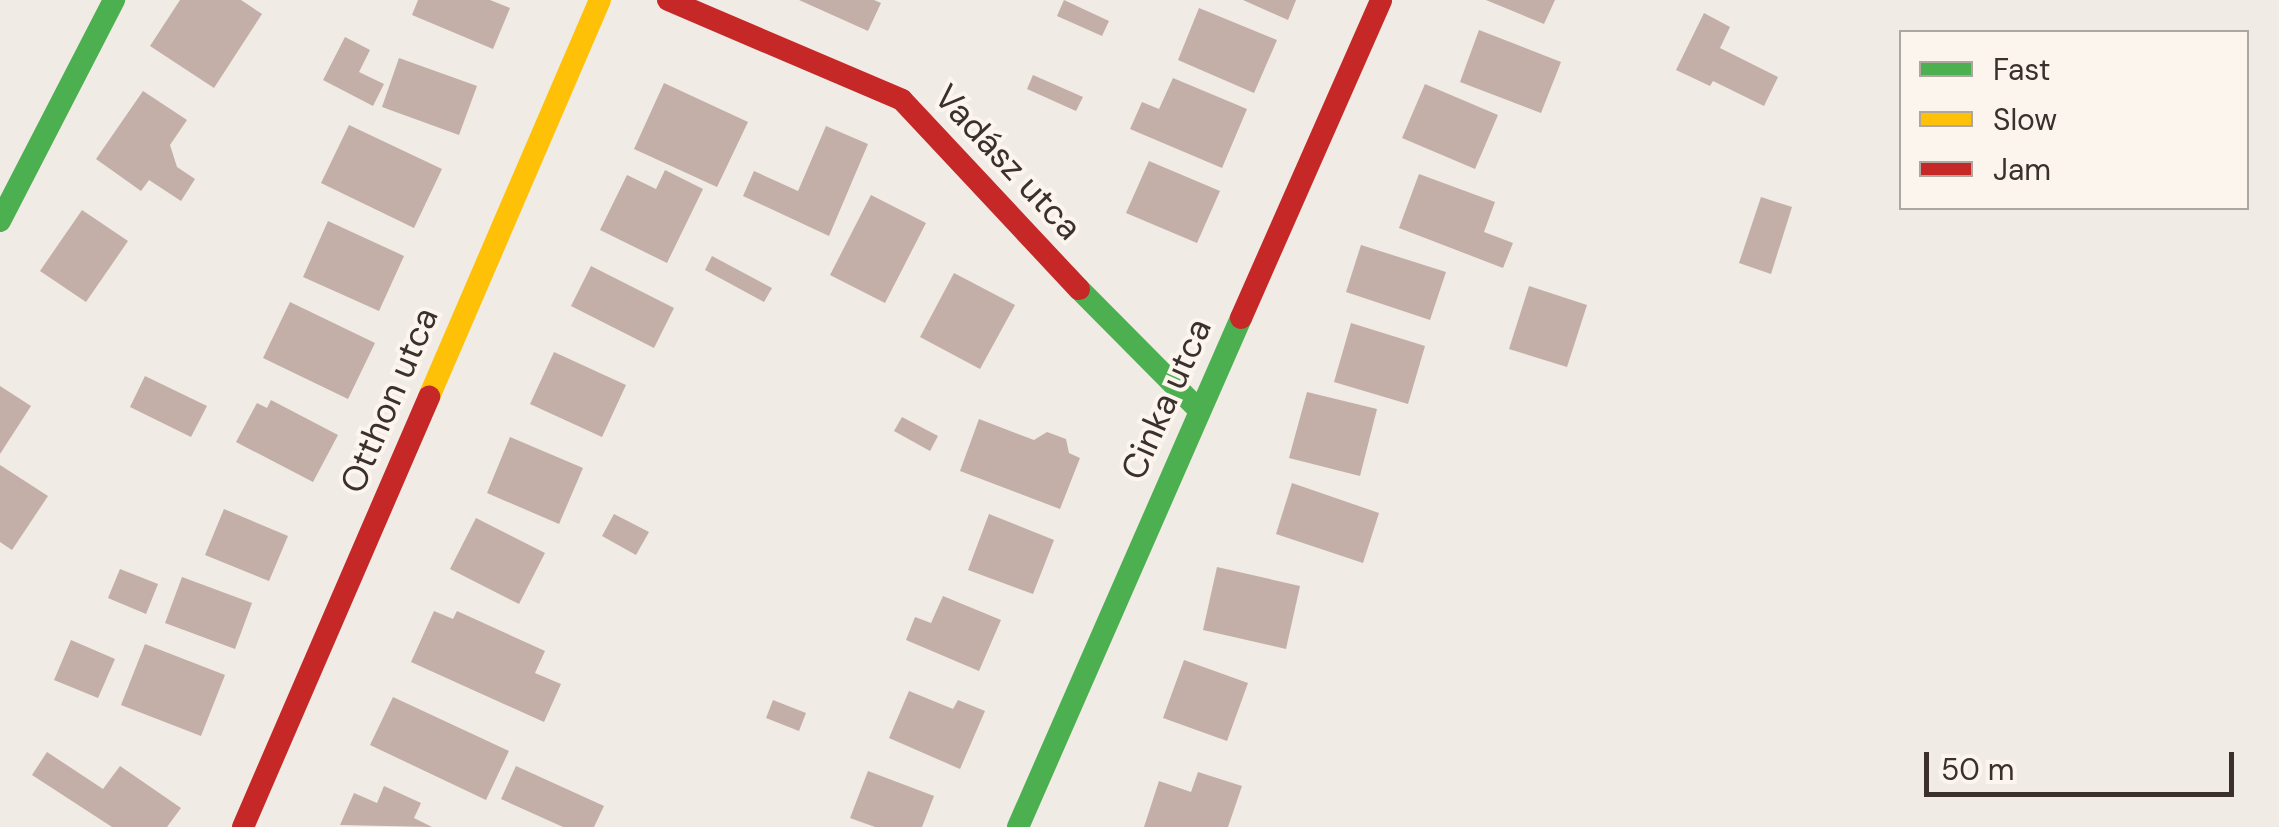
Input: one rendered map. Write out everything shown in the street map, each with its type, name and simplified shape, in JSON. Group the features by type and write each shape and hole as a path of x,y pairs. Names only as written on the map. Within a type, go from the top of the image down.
{"street":[{"path":"0,221 114,0"},
{"name":"Otthon utca","path":"243,827 600,0"},
{"name":"Vadász utca","path":"668,0 902,100 974,172 1128,343 1199,410"},
{"name":"Cinka utca","path":"1018,827 1381,0"}],"building":[{"path":"180,0 241,0 262,14 214,88 150,46"},
{"path":"418,0 490,0 510,8 493,49 412,15"},
{"path":"799,0 874,0 881,3 868,31"},
{"path":"1064,0 1109,21 1102,36 1057,16"},
{"path":"1243,0 1296,0 1288,20"},
{"path":"1486,0 1555,0 1544,24"},
{"path":"1199,8 1277,40 1254,93 1178,60"},
{"path":"1704,13 1730,27 1720,48 1778,77 1764,106 1713,81 1710,86 1676,70"},
{"path":"1479,30 1561,62 1541,113 1460,82"},
{"path":"345,37 370,50 359,72 384,84 373,106 323,80"},
{"path":"399,58 477,86 459,135 382,107"},
{"path":"1033,75 1083,97 1076,111 1027,89"},
{"path":"1173,78 1247,109 1222,168 1130,129 1142,102 1159,109"},
{"path":"664,83 748,122 717,187 634,149"},
{"path":"1425,84 1498,115 1475,169 1402,138"},
{"path":"143,91 187,120 170,145 177,167 195,179 181,201 149,180 141,191 96,159"},
{"path":"349,125 442,169 414,228 321,183"},
{"path":"826,126 868,144 829,236 743,196 754,171 798,191"},
{"path":"1149,161 1220,191 1197,243 1126,213"},
{"path":"665,170 703,189 667,263 600,230 627,175 656,189"},
{"path":"1419,174 1495,202 1484,232 1513,243 1503,268 1399,228"},
{"path":"871,195 926,223 885,303 830,275"},
{"path":"1761,197 1792,207 1771,274 1739,263"},
{"path":"82,210 128,241 86,302 40,271"},
{"path":"328,221 404,256 379,311 303,277"},
{"path":"1361,245 1446,272 1430,320 1346,292"},
{"path":"712,256 772,288 764,302 705,270"},
{"path":"591,266 674,308 654,348 571,306"},
{"path":"954,273 1015,305 980,369 920,337"},
{"path":"1529,286 1587,305 1567,367 1509,349"},
{"path":"290,302 375,343 348,399 263,358"},
{"path":"1351,323 1425,346 1408,404 1334,382"},
{"path":"554,352 626,385 602,437 530,404"},
{"path":"145,376 207,406 191,437 130,407"},
{"path":"0,386 31,406 0,454"},
{"path":"1307,392 1377,409 1360,476 1289,458"},
{"path":"271,400 338,435 313,482 236,442 257,403 267,408"},
{"path":"902,417 938,436 930,451 894,431"},
{"path":"979,419 1034,440 1047,432 1066,439 1069,453 1080,458 1060,509 960,471"},
{"path":"510,437 583,468 559,524 487,493"},
{"path":"0,465 48,496 12,550 0,542"},
{"path":"1292,483 1379,513 1363,563 1276,534"},
{"path":"224,509 288,536 269,581 205,555"},
{"path":"614,514 649,532 636,555 602,536"},
{"path":"989,514 1054,540 1033,594 968,570"},
{"path":"476,518 545,553 519,604 450,569"},
{"path":"1217,567 1300,586 1286,649 1203,630"},
{"path":"120,569 158,584 146,614 108,598"},
{"path":"182,577 252,603 235,649 165,623"},
{"path":"943,596 1001,620 979,671 906,640 915,617 931,623"},
{"path":"434,611 453,619 457,611 545,651 535,673 561,684 544,722 411,662"},
{"path":"71,640 115,659 98,698 54,680"},
{"path":"145,644 225,675 201,736 121,705"},
{"path":"1184,660 1248,683 1227,741 1163,718"},
{"path":"909,691 953,709 958,700 985,711 960,769 889,738"},
{"path":"393,697 509,751 486,800 370,745"},
{"path":"773,700 806,713 799,731 766,718"},
{"path":"47,752 103,789 120,766 181,808 167,827 112,827 32,775"},
{"path":"516,766 604,806 594,827 563,827 501,799"},
{"path":"868,771 934,796 922,827 875,827 850,818"},
{"path":"1198,772 1242,786 1228,827 1144,827 1159,781 1191,792"},
{"path":"384,786 421,803 414,818 432,827 340,825 354,793 377,803"}],"traffic: fast":[{"path":"0,221 114,0"},
{"path":"1079,289 1199,410"},
{"path":"1018,827 1241,318"}],"traffic: slow":[{"path":"429,397 600,0"}],"traffic: jam":[{"path":"668,0 902,100 1079,289"},
{"path":"1241,318 1381,0"},
{"path":"243,827 429,397"}]}
